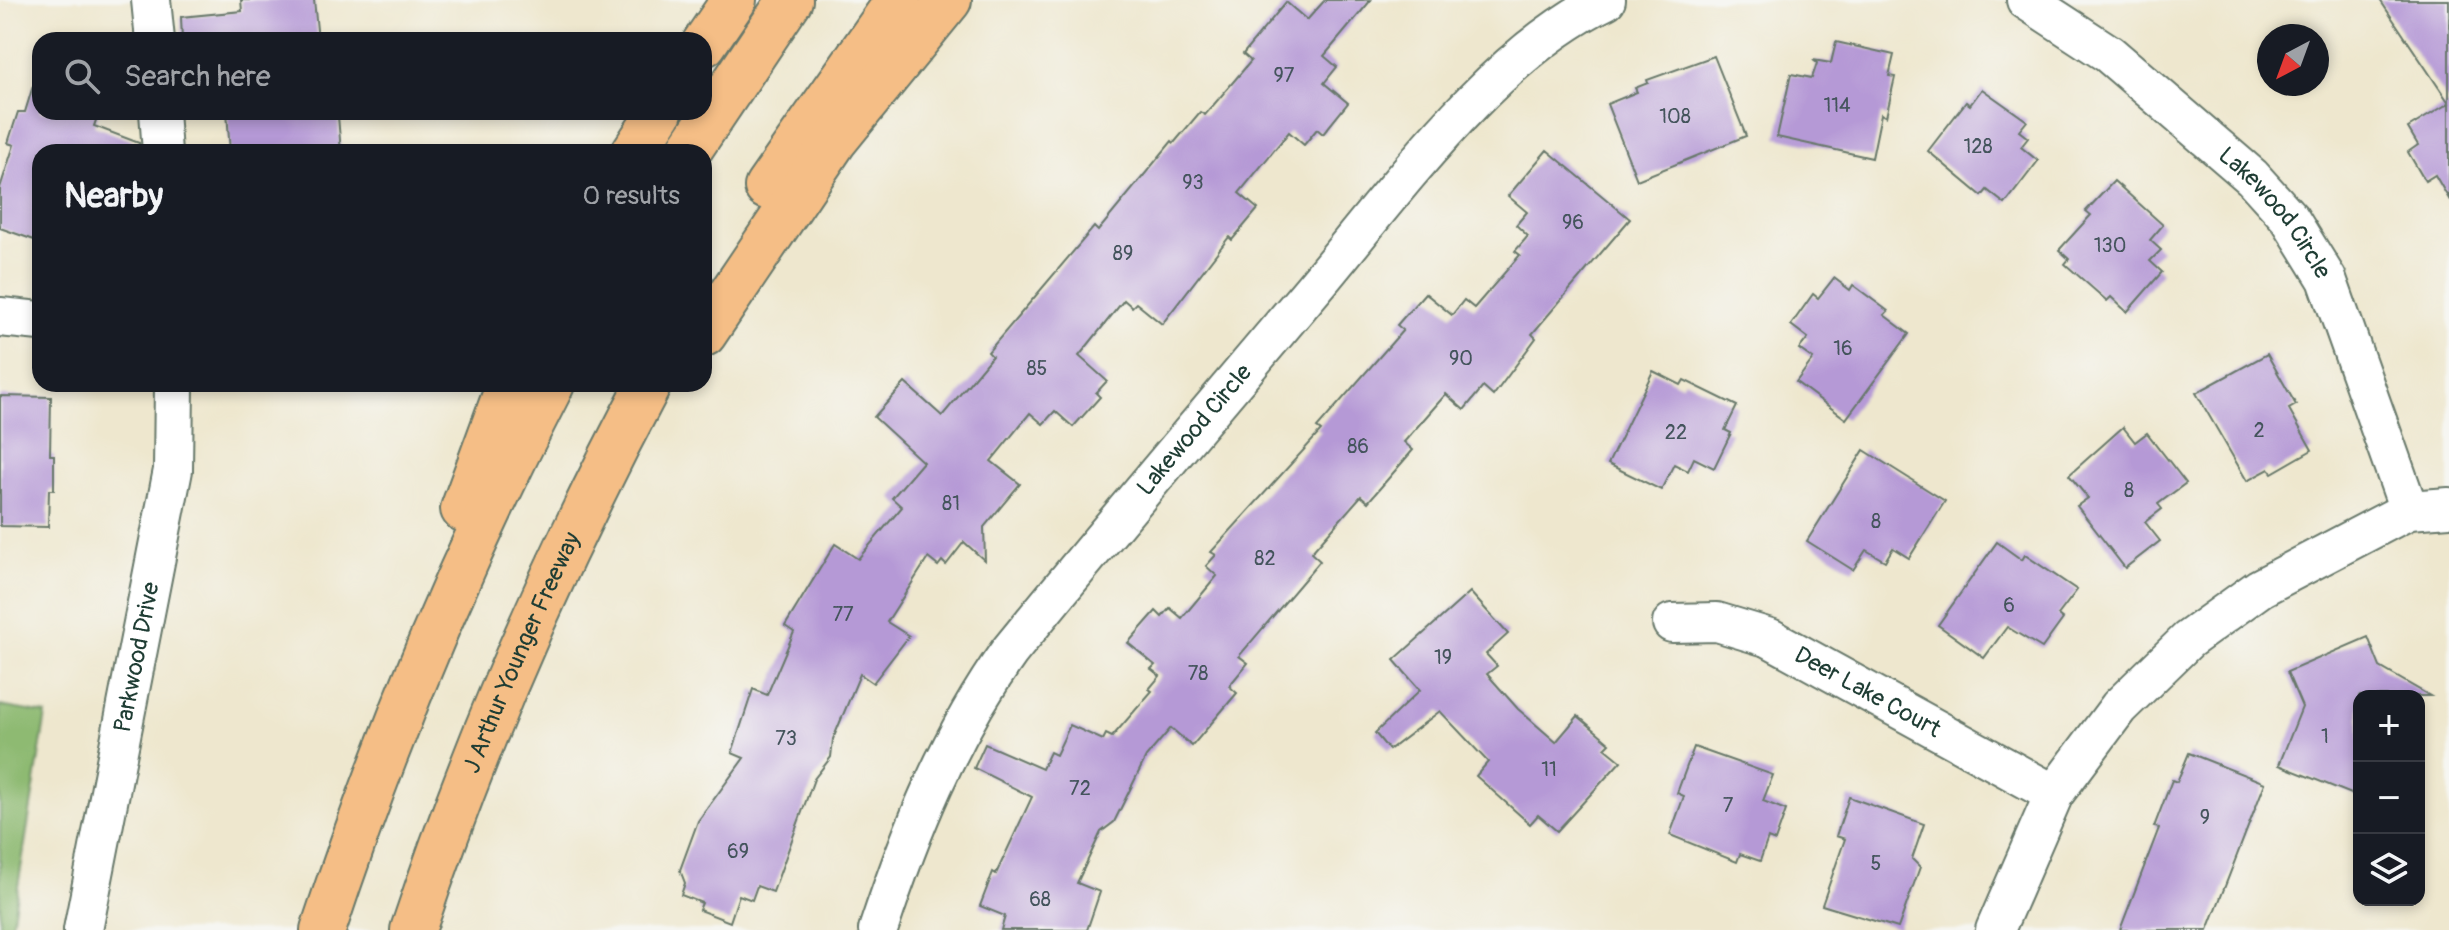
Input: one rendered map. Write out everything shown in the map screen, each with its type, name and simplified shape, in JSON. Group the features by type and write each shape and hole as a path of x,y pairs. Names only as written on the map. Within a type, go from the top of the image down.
{"highway":[{"path":"712,32 734,0"},
{"path":"712,116 790,0"},
{"path":"712,275 793,147 898,0"},
{"path":"712,322 835,140 949,0"},
{"path":"639,144 655,120"},
{"path":"693,144 709,120"},
{"path":"323,930 406,701 474,474 506,392"},
{"path":"406,701 476,538 548,392"},
{"name":"J Arthur Younger Freeway","path":"413,930 470,770 574,529 645,392"},
{"path":"574,529 666,392"}],"street":[{"path":"151,0 154,32"},
{"name":"Lakewood Circle","path":"878,930 935,775 980,693 1009,652 1425,156 1517,57 1557,26 1606,0"},
{"name":"Lakewood Circle","path":"2026,0 2073,28 2131,72 2252,177 2290,219 2327,279 2409,510"},
{"path":"160,120 161,144"},
{"path":"0,317 32,320"},
{"name":"Parkwood Drive","path":"83,930 173,470 174,392"},
{"path":"1995,930 2054,794 2119,707 2188,640 2260,588 2409,510 2449,507"},
{"name":"Deer Lake Court","path":"1672,623 1717,622 1770,638 2054,794"}],"green space":[{"path":"0,706 46,714 11,930 0,930"}],"building":[{"path":"241,0 314,0 317,32 182,32 181,17 242,11"},
{"path":"1325,0 1371,0 1324,56 1337,67 1324,83 1348,103 1323,134 1317,129 1304,145 1289,132 1239,193 1258,209 1232,240 1229,237 1162,324 1136,303 1132,307 1124,300 1079,356 1107,381 1096,393 1100,397 1073,427 1055,411 1043,424 1030,413 991,461 1020,484 984,527 985,561 964,542 946,565 942,561 938,566 928,558 887,622 909,636 873,683 860,674 833,739 831,757 814,779 773,892 757,886 752,900 739,895 730,922 699,910 702,903 681,895 685,883 680,870 698,821 744,758 732,753 753,689 767,695 794,632 785,626 835,544 858,559 902,507 892,498 923,462 874,417 905,383 942,416 992,356 988,352 1094,227 1098,231 1172,141 1174,143 1200,112 1205,115 1251,61 1243,54 1286,2 1307,20"},
{"path":"2380,0 2449,0 2449,103"},
{"path":"1836,42 1894,55 1889,76 1895,77 1886,117 1881,114 1872,158 1777,137 1791,74 1812,78 1817,63 1813,60 1831,63"},
{"path":"1714,56 1746,136 1637,180 1607,104 1637,92 1635,88 1648,83 1647,80"},
{"path":"32,89 32,120 96,120 94,126 139,144 32,144 32,239 0,228 0,188 14,145 8,143 18,112 25,112"},
{"path":"1982,89 2027,121 2019,131 2028,138 2021,147 2038,161 2005,204 1987,190 1982,196 1928,151 1966,102 1970,105"},
{"path":"2449,103 2449,199 2435,175 2425,181 2408,152 2418,145 2408,128"},
{"path":"228,120 338,120 340,144 229,144"},
{"path":"1547,150 1630,219 1532,334 1536,338 1493,396 1483,387 1464,410 1446,394 1404,442 1413,450 1368,502 1361,496 1311,553 1320,561 1239,656 1248,663 1229,686 1237,693 1192,746 1171,728 1146,757 1114,822 1101,832 1077,883 1100,892 1087,930 1001,930 1005,916 980,906 993,872 996,874 1032,797 974,768 985,744 1042,769 1050,752 1056,755 1070,725 1103,740 1106,734 1112,737 1152,691 1149,689 1160,676 1151,669 1155,665 1128,643 1156,611 1162,617 1170,608 1182,618 1217,576 1206,566 1216,555 1211,552 1321,431 1317,428 1403,330 1397,325 1425,293 1452,315 1464,300 1474,308 1520,255 1515,251 1528,236 1516,225 1527,212 1508,196"},
{"path":"2114,181 2163,225 2150,240 2161,250 2150,261 2162,272 2127,312 2111,297 2107,301 2065,264 2069,259 2059,250 2091,215 2086,211"},
{"path":"1834,278 1850,290 1853,285 1888,311 1884,315 1909,334 1846,419 1796,382 1813,359 1799,349 1808,338 1791,325 1813,294 1818,298"},
{"path":"2267,354 2296,405 2289,409 2312,450 2272,473 2269,469 2247,481 2196,393"},
{"path":"1653,371 1681,385 1684,380 1737,406 1725,430 1731,433 1714,468 1694,458 1688,471 1674,464 1661,490 1608,464"},
{"path":"0,396 51,397 50,455 54,455 54,490 49,490 48,527 0,526"},
{"path":"2123,427 2135,442 2147,433 2186,483 2158,504 2162,509 2145,522 2160,541 2125,568 2077,506 2088,498 2069,475"},
{"path":"1864,450 1945,501 1909,558 1893,548 1885,561 1866,550 1853,570 1807,541"},
{"path":"1997,542 2022,560 2025,555 2077,590 2058,615 2063,619 2042,648 2007,627 1984,658 1938,625"},
{"path":"1470,592 1508,634 1486,654 1497,666 1487,674 1518,709 1556,742 1578,716 1610,743 1605,748 1621,761 1557,831 1538,815 1530,824 1476,776 1488,762 1440,711 1389,750 1375,733 1420,690 1394,660"},
{"path":"2368,637 2380,667 2420,690 2353,690 2353,795 2279,765 2302,707 2287,672"},
{"path":"1694,747 1773,775 1763,801 1786,810 1775,841 1768,838 1760,861 1740,854 1737,862 1670,835 1684,796 1677,793"},
{"path":"2189,753 2265,783 2208,930 2120,930 2159,828 2154,827 2172,780 2177,782"},
{"path":"1849,797 1924,824 1912,859 1920,867 1898,928 1822,905 1845,839 1836,836"}]}
